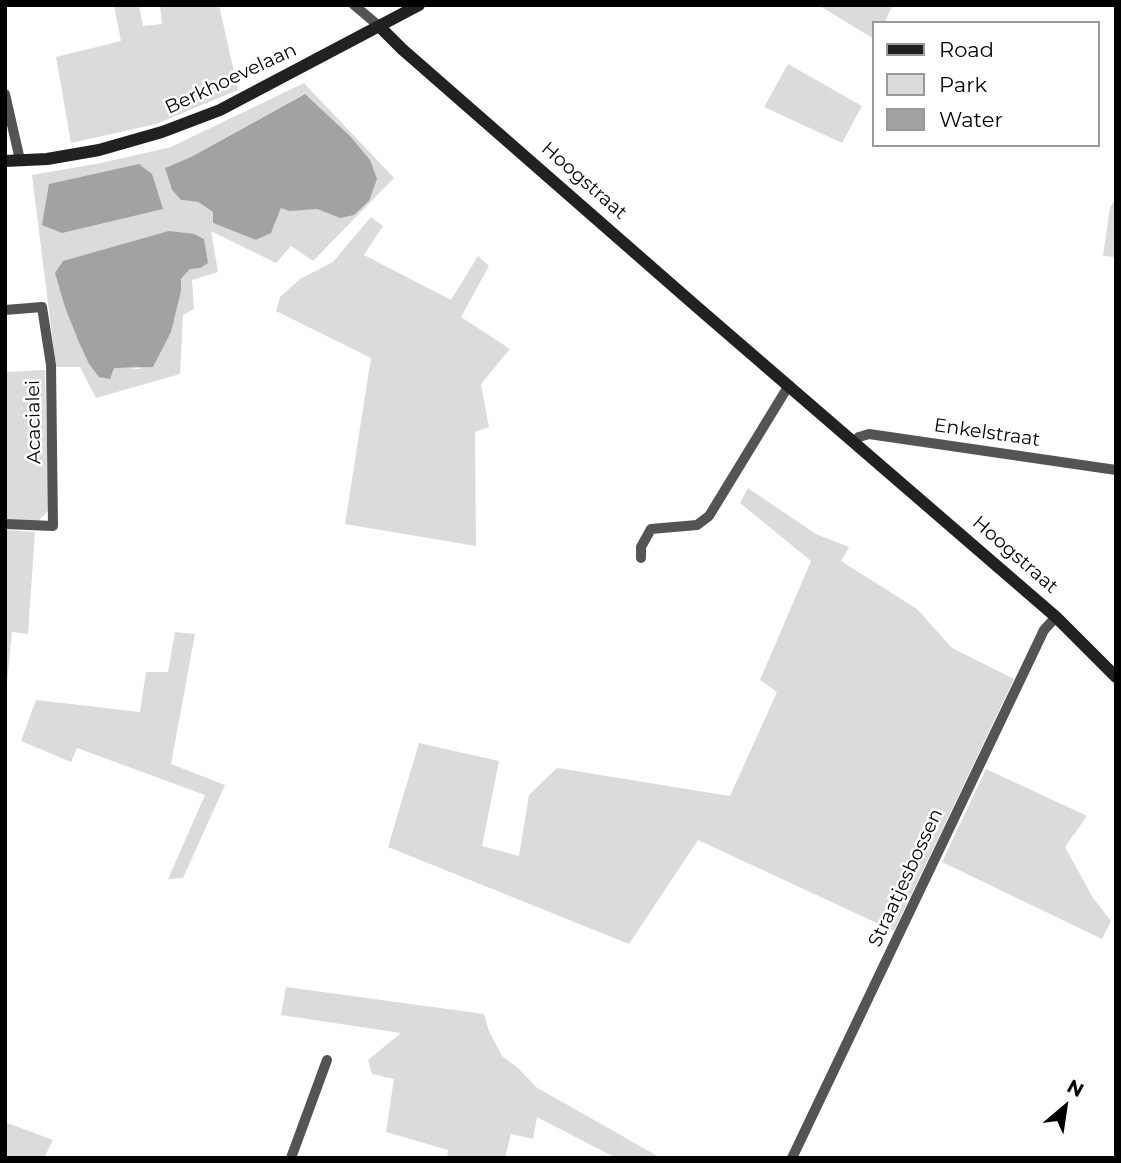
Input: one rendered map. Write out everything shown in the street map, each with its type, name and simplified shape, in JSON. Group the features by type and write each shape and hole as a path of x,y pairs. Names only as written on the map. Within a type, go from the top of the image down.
{"street":[{"name":"Hoogstraat","path":"354,5 1056,617 1116,677"},
{"name":"Berkhoevelaan","path":"5,161 47,159 99,150 162,132 220,110 419,5"},
{"path":"5,94 20,160"},
{"name":"Acacialei","path":"5,310 42,307 51,365 53,526 5,523"},
{"path":"641,558 641,547 651,529 697,525 709,516 789,386"},
{"name":"Enkelstraat","path":"854,441 869,434 1116,470"},
{"name":"Straatjesbossen","path":"792,1158 1044,630 1056,617"},
{"path":"291,1158 327,1060"}],"green space":[{"path":"114,5 139,5 143,26 162,24 160,5 219,5 238,90 156,124 71,143 56,57 121,41"},
{"path":"818,5 893,5 885,21 872,21 872,38"},
{"path":"788,64 862,106 842,143 764,107"},
{"path":"304,83 394,178 313,261 291,246 276,263 211,231 218,272 192,280 194,309 183,315 180,374 96,398 80,367 56,367 32,175 171,147","holes":["304,94 351,137 370,160 340,218 317,209 281,208 271,233 256,240 213,223 213,212 198,202 181,200 172,190 165,168 191,157","95,253 190,269 181,279 175,317 140,369 114,367 63,261"]},
{"path":"1116,199 1116,257 1103,256 1110,207"},
{"path":"371,217 383,226 364,255 451,300 478,256 489,266 461,317 510,349 481,384 489,427 475,432 476,546 345,524 371,358 276,311 280,297 300,279 333,262"},
{"path":"45,370 49,510 36,523 5,522 5,372"},
{"path":"748,488 816,534 849,547 841,561 917,609 952,648 1014,679 894,931 698,840 629,944 388,847 419,743 499,761 482,846 519,856 529,795 557,768 730,796 777,692 760,680 811,561 740,503"},
{"path":"5,530 35,532 28,634 12,632 5,703"},
{"path":"175,632 195,634 171,764 225,785 183,878 168,879 205,795 77,748 71,762 21,741 36,700 140,712 146,672 168,672"},
{"path":"986,769 1087,816 1065,847 1093,898 1111,921 1102,939 942,862"},
{"path":"286,987 484,1014 489,1031 502,1056 536,1087 661,1158 616,1158 537,1117 533,1139 511,1134 505,1158 447,1158 448,1150 386,1132 394,1079 372,1074 368,1060 401,1033 281,1015"},
{"path":"5,1122 53,1140 44,1158 5,1158"}],"water":[{"path":"305,94 351,137 370,160 377,179 369,201 354,215 340,218 317,209 289,211 281,208 271,233 256,240 213,223 213,212 198,202 181,200 172,190 165,168 191,157"},
{"path":"139,164 152,174 163,209 62,233 42,225 49,184"},
{"path":"169,231 194,234 204,239 208,263 200,268 190,269 181,279 181,291 171,332 153,367 114,368 110,379 99,377 89,364 78,340 55,273 63,261"}]}
